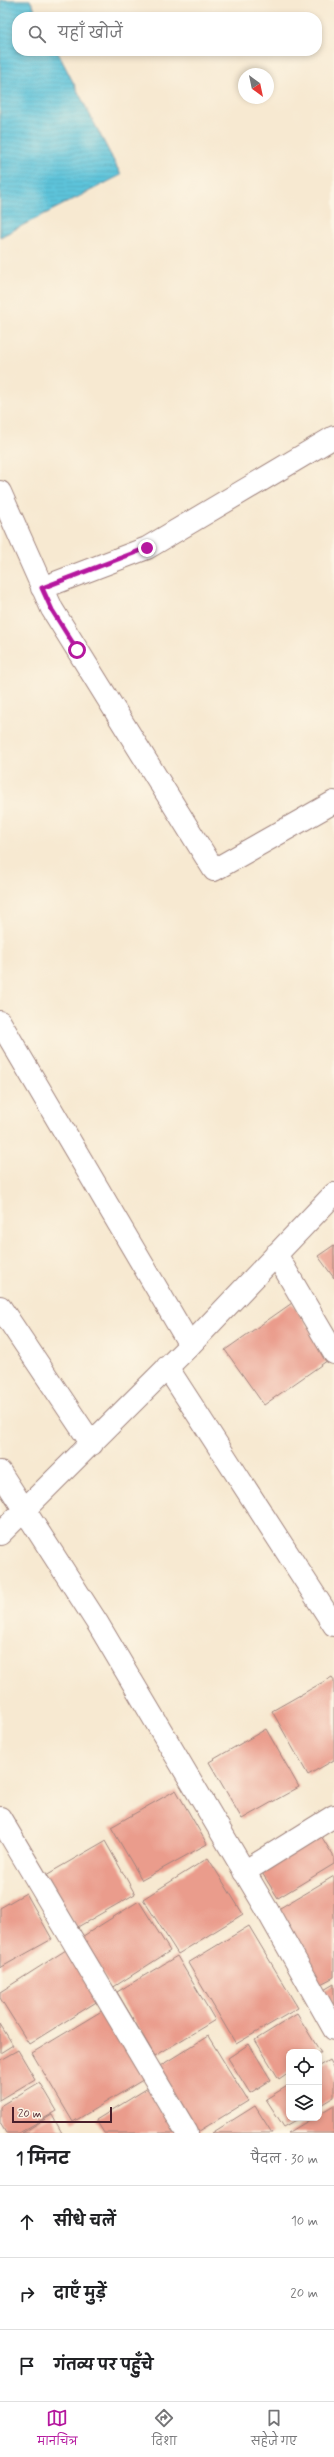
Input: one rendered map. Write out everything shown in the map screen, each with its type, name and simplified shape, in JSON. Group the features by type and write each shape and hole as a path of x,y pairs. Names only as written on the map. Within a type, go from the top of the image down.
{"street":[{"path":"42,588 147,548 185,528 334,436"},
{"path":"0,492 52,610 214,870 334,802"},
{"path":"0,1022 190,1345"},
{"path":"0,1534 190,1345 334,1194"},
{"path":"276,1254 334,1353"},
{"path":"0,1307 92,1444"},
{"path":"167,1367 334,1625"},
{"path":"0,1472 23,1510 98,1624 244,1872 334,2029"},
{"path":"244,1872 334,1816"},
{"path":"0,1818 187,2133"}],"water":[{"path":"0,0 30,0 36,12 12,12 12,56 60,56 121,175 0,237"}],"building":[{"path":"334,1245 334,1278 318,1256"},
{"path":"292,1303 331,1358 264,1405 225,1350"},
{"path":"332,1677 334,1680 334,1760 308,1775 272,1711"},
{"path":"266,1729 299,1787 242,1819 209,1762"},
{"path":"176,1790 207,1844 142,1880 111,1827"},
{"path":"318,1831 334,1857 334,1864 278,1898 259,1868"},
{"path":"105,1841 135,1894 76,1928 46,1875"},
{"path":"208,1858 243,1914 178,1954 143,1899"},
{"path":"334,1876 334,1977 319,1985 275,1911"},
{"path":"26,1893 52,1939 0,1968 0,1908"},
{"path":"139,1901 170,1951 112,1988 80,1938"},
{"path":"249,1926 298,2008 236,2044 188,1963"},
{"path":"66,1950 98,2001 29,2044 0,1998 0,1992"},
{"path":"177,1956 215,2020 155,2056 117,1992"},
{"path":"334,1984 334,2010 322,1991"},
{"path":"105,2009 146,2078 73,2122 32,2053"},
{"path":"297,2014 319,2049 286,2049 286,2074 279,2079 255,2040"},
{"path":"0,2024 13,2045 0,2053"},
{"path":"208,2036 248,2101 196,2133 155,2069"},
{"path":"249,2044 271,2080 250,2093 228,2058"},
{"path":"18,2050 35,2079 0,2100 0,2060"},
{"path":"329,2060 334,2069 334,2097 322,2104 322,2085 322,2064"},
{"path":"40,2082 57,2111 19,2133 6,2133 0,2123 0,2106"},
{"path":"286,2087 286,2121 295,2121 284,2127 266,2099"},
{"path":"148,2088 176,2133 104,2133 96,2120"},
{"path":"334,2105 334,2133 288,2133 308,2121 322,2121 322,2112"},
{"path":"255,2106 272,2133 212,2133"},
{"path":"52,2115 62,2133 22,2133"}],"route":[{"path":"77,650 52,610 42,588 147,548"}]}
